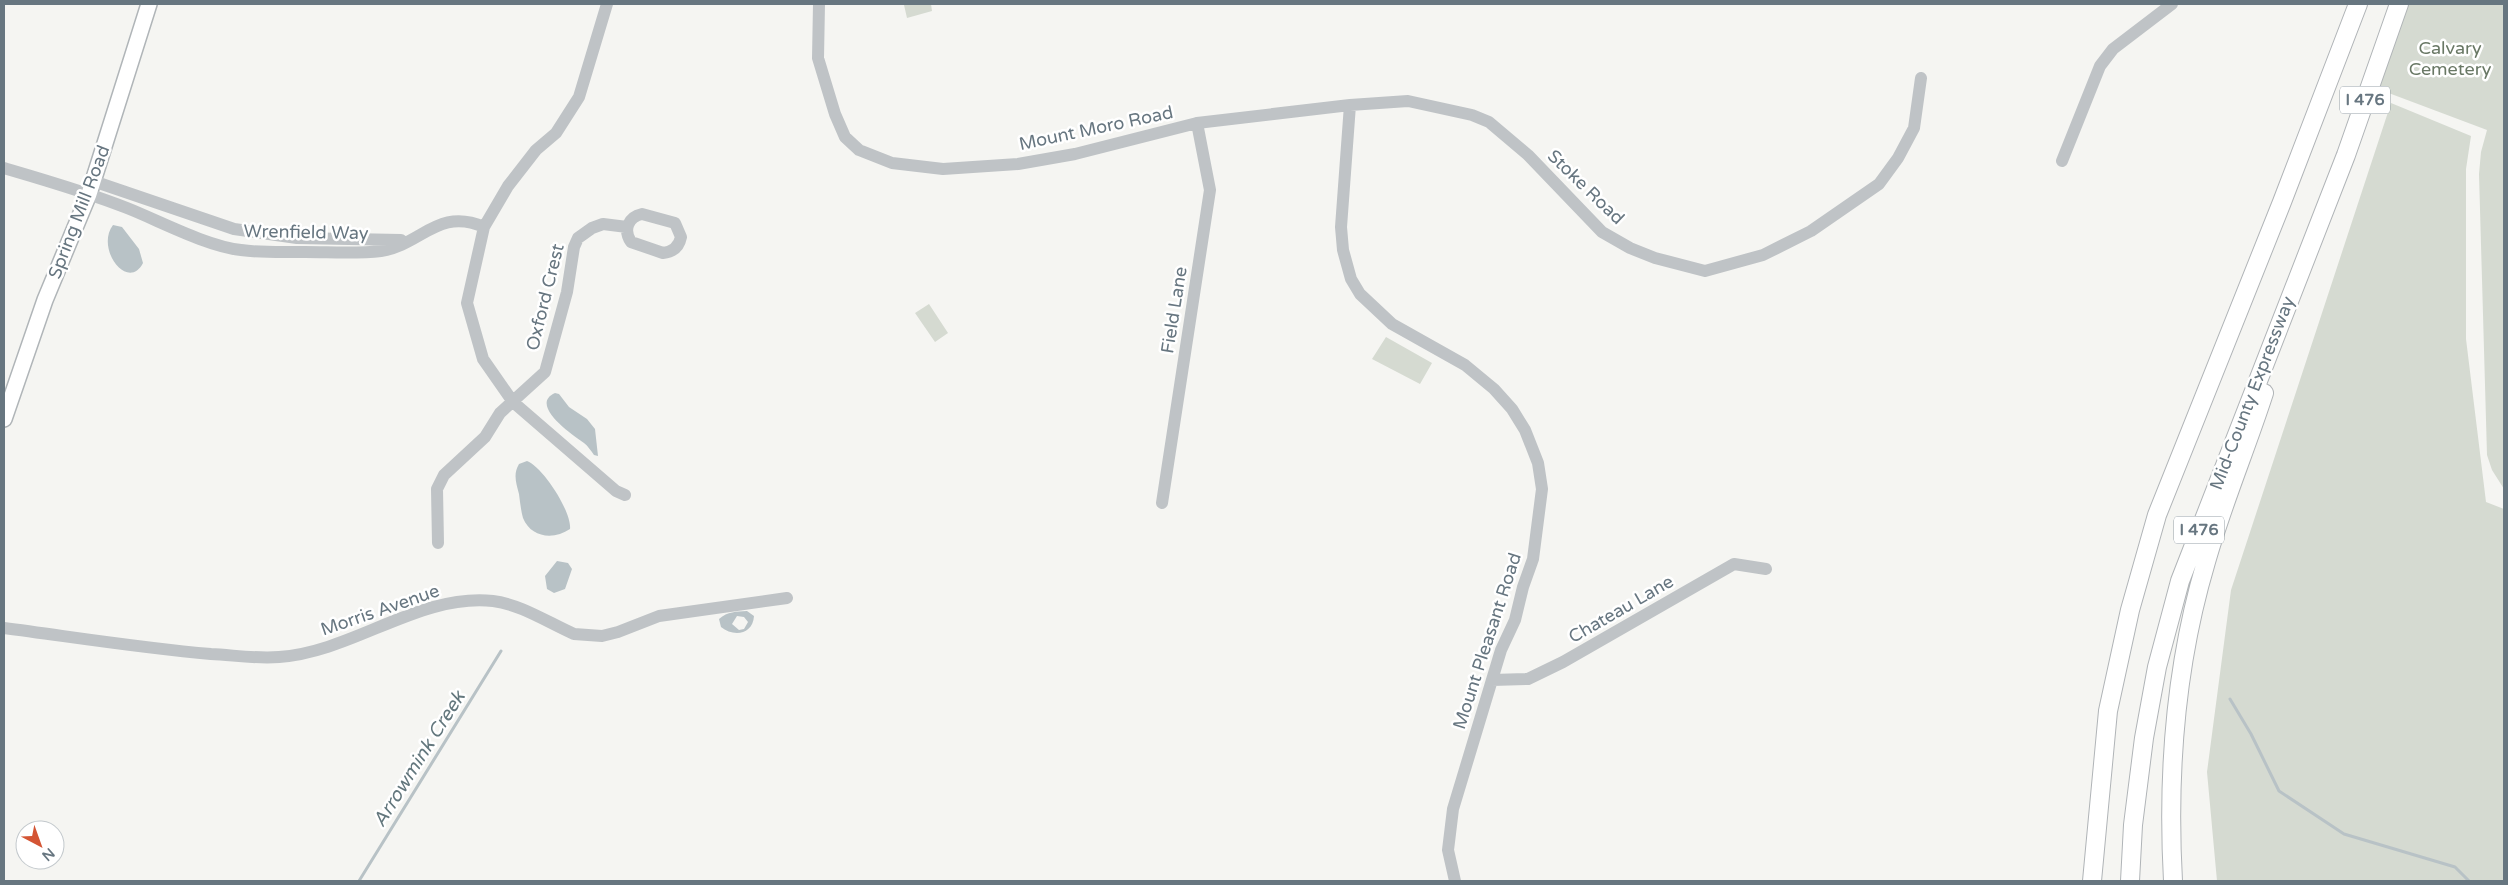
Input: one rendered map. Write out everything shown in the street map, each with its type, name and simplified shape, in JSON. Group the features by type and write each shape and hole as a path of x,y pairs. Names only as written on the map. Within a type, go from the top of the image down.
{"highway":[{"name":"I 476","path":"2092,881 2108,712 2130,610 2157,515 2278,212 2358,4"},
{"name":"Mid-County Expressway","path":"2130,881 2133,825 2144,738 2157,667 2180,581 2330,195 2399,4"},
{"path":"2173,881 2169,822 2172,739 2183,659 2206,561 2330,195"},
{"path":"2183,659 2186,674 2179,788 2185,881"}],"main road":[{"name":"Spring Mill Road","path":"4,419 45,300 91,187 149,4"}],"street":[{"path":"607,4 579,97 556,132 536,150 508,186 484,227 467,303 483,359 513,402 616,491 625,495"},
{"name":"Mount Moro Road","path":"819,4 818,58 835,114 845,137 859,150 892,163 943,169 1018,164 1075,154 1197,123 1350,105"},
{"path":"2062,161 2100,66 2113,49 2172,4"},
{"name":"Stoke Road","path":"1350,105 1408,101 1472,115 1489,122 1528,155 1602,232 1630,248 1655,258 1705,271 1763,255 1811,231 1879,184 1898,158 1914,128 1921,78"},
{"name":"Mount Pleasant Road","path":"1350,105 1341,227 1343,250 1351,279 1360,294 1392,324 1465,365 1494,389 1512,409 1525,430 1538,463 1542,490 1533,559 1522,587 1515,620 1501,650 1453,809 1448,850 1455,881"},
{"name":"Field Lane","path":"1162,503 1210,190 1197,123"},
{"path":"4,168 91,187"},
{"name":"Wrenfield Way","path":"91,187 133,195 237,230 297,238 410,241"},
{"name":"Wrenfield Way","path":"91,187 129,209 164,224 240,250 382,251 410,241 423,232 462,220 484,227"},
{"path":"129,209 133,195"},
{"path":"164,224 169,207"},
{"name":"Oxford Crest","path":"438,543 437,489 444,474 485,436 500,413 545,372 567,292 574,247 578,238 592,228 603,224 627,227"},
{"name":"Chateau Lane","path":"1492,680 1528,679 1563,662 1734,564 1766,569"},
{"name":"Morris Avenue","path":"4,628 188,652 278,658 310,653 340,645 431,608 467,600 495,602 574,634 585,636 618,632 659,616 788,598"}],"green space":[{"path":"931,4 932,11 907,18 904,5"},
{"name":"Calvary Cemetery","path":"2399,4 2504,4 2504,489 2492,470 2487,455 2479,174 2481,152 2487,130 2370,86"},
{"path":"2391,103 2471,136 2466,169 2466,339 2486,502 2504,509 2504,881 2217,881 2207,772 2231,590"},
{"path":"929,304 948,333 935,342 915,313"},
{"path":"1386,337 1432,363 1420,384 1372,359"}],"shaded area":[{"path":"113,225 122,227 139,249 143,263 137,271 129,273 122,270 111,255 108,245"},
{"path":"555,393 559,394 569,407 587,419 595,429 598,456 594,455 585,444 563,427 550,412 547,405 548,398"},
{"path":"527,461 541,472 561,502 569,521 570,529 564,533 550,536 537,533 531,530 523,518 516,475 519,464"},
{"path":"557,561 568,563 572,569 565,589 554,593 547,589 545,576"},
{"path":"747,611 754,616 753,622 746,630 736,633 721,627 719,619 722,616 732,612","holes":["737,616 744,617 748,622 744,629 739,630 732,624"]}],"waterway":[{"name":"Arrowmink Creek","path":"359,881 501,651"},
{"path":"2230,699 2251,734 2279,791 2344,834 2455,867 2469,881"}]}
